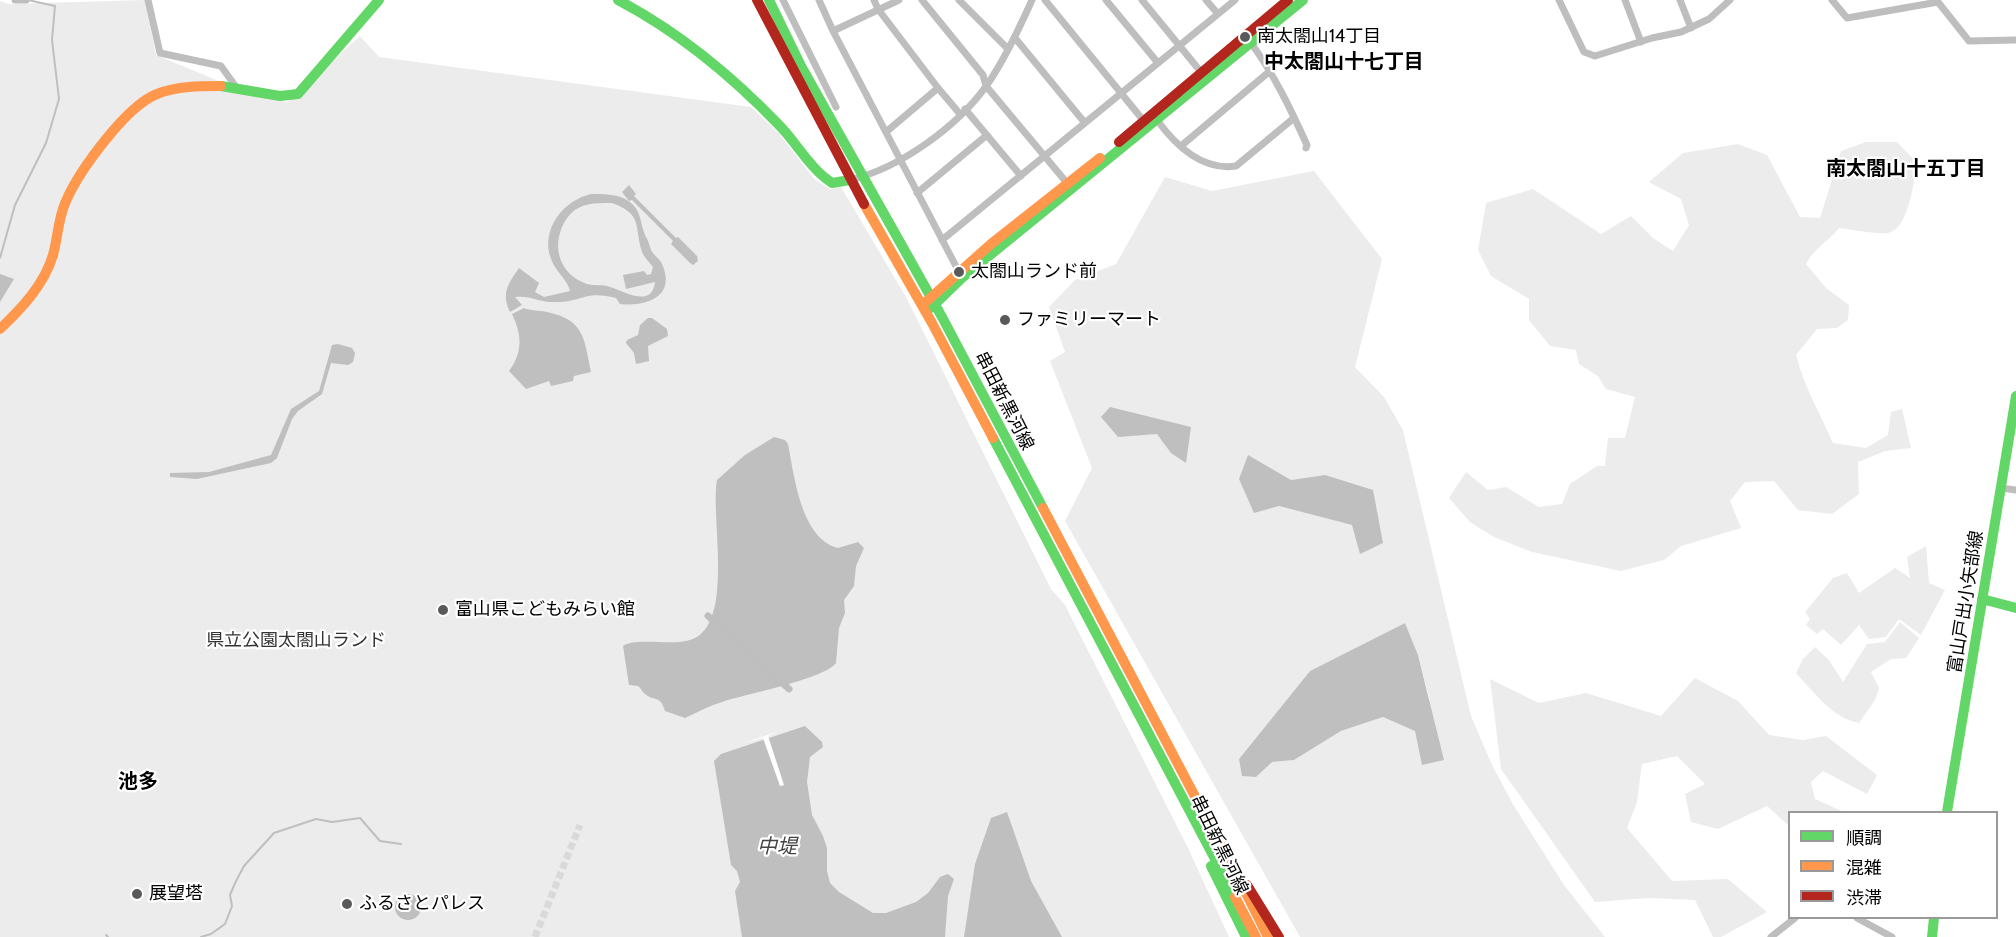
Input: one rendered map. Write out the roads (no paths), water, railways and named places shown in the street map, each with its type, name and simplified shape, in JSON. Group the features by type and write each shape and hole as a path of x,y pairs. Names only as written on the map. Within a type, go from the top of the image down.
{"main road":[{"path":"0,329 41,281 50,265 60,217 68,196 131,111 149,98 170,90 236,87 291,96 308,87 312,76 379,0"},
{"path":"618,0 685,41 722,70 781,128 818,175 832,183 850,180"},
{"name":"串田新黒河線","path":"758,0 850,180 928,305 1207,818 1268,937"},
{"name":"串田新黒河線","path":"769,0 801,66 864,177 1131,704 1246,937"},
{"path":"928,305 959,272 1157,120 1303,0"},
{"path":"928,305 1046,206 1067,183 1281,2"},
{"name":"富山戸出小矢部線","path":"1947,811 2016,396"},
{"path":"1982,599 2016,608"},
{"name":"串田新黒河線","path":"1131,704 1256,937"},
{"name":"串田新黒河線","path":"1207,818 1279,937"},
{"path":"1932,937 1934,919"}],"street":[{"path":"15,0 26,0"},
{"path":"148,0 160,53 221,66 236,87"},
{"path":"783,0 836,107"},
{"path":"819,0 959,272"},
{"path":"874,0 878,9 938,88 987,135 1021,176"},
{"path":"833,31 899,0"},
{"path":"922,0 983,75 986,86 1067,183"},
{"path":"959,0 1008,49"},
{"path":"850,180 864,177 900,160 934,138 963,111 986,86 1015,38 1032,0"},
{"path":"1045,0 1143,120"},
{"path":"1106,0 1158,63"},
{"path":"1142,0 1178,47 1201,72"},
{"path":"1206,0 1218,14"},
{"path":"942,240 1235,0"},
{"path":"1559,0 1584,52 1595,56 1691,28 1709,19 1730,0"},
{"path":"1625,0 1641,42"},
{"path":"1680,0 1691,28"},
{"path":"1832,0 1846,18 1934,1 1947,11 1969,41 2016,40"},
{"path":"1015,38 1085,123"},
{"path":"1251,43 1270,71 1307,145 1306,148"},
{"path":"1181,146 1270,71"},
{"path":"886,132 938,88"},
{"path":"1157,120 1181,146 1210,166 1236,166 1294,118"},
{"path":"917,193 987,135"},
{"path":"2001,488 2016,490"},
{"path":"708,616 789,689"},
{"path":"1771,937 1794,919"},
{"path":"1859,919 1892,937"}],"water":[{"path":"629,185 636,194 634,196 697,256 698,261 693,265 690,263 671,244 673,241 632,200 629,201 622,192"},
{"path":"591,194 614,195 627,200 636,208 651,250 662,264 666,275 662,292 656,298 639,304 620,304 616,298 597,295 565,302 515,297 522,305 510,312 506,299 507,289 519,268 539,283 535,292 544,297 570,291 551,259 548,248 549,237 557,217 572,202","holes":["597,203 612,203 622,207 633,216 642,252 653,267 651,274 647,275 644,271 623,275 626,289 655,282 653,290 649,295 643,297 578,280 570,274 560,259 558,250 560,232 573,211"]},
{"path":"0,274 14,279 0,302"},
{"path":"524,308 560,316 576,326 584,341 591,372 574,376 573,381 551,386 549,381 526,389 509,371 517,357 520,343 512,314"},
{"path":"648,318 652,318 667,329 668,336 648,346 649,361 636,364 634,353 626,343 627,340 638,335 640,325"},
{"path":"338,344 352,348 355,353 353,362 348,365 331,363 322,394 298,411 292,419 277,458 271,463 197,479 170,477 170,473 209,472 271,455 291,409 319,391 332,345"},
{"path":"1110,407 1191,427 1186,463 1171,453 1157,434 1118,437 1101,417"},
{"path":"774,437 785,440 788,444 801,504 815,532 825,542 838,548 858,542 864,548 856,566 854,586 844,600 845,613 839,628 836,663 817,675 720,703 685,718 665,711 659,700 648,696 638,686 629,685 623,646 636,642 683,642 704,631 713,615 717,593 717,480 745,455"},
{"path":"1248,455 1291,480 1325,475 1373,490 1383,543 1360,554 1352,525 1279,506 1254,513 1239,479"},
{"path":"1405,623 1418,655 1444,760 1422,765 1415,731 1383,717 1341,731 1294,760 1272,762 1256,777 1242,776 1239,759 1310,671"},
{"name":"中堤","path":"805,726 822,742 823,747 810,757 807,782 812,815 827,848 827,871 830,883 839,892 873,913 886,913 916,902 928,893 940,877 948,874 954,879 948,896 945,937 742,937 735,891 740,882 737,871 731,865 714,761 721,754"},
{"path":"1007,812 1031,881 1062,937 964,937 975,864 991,818"},
{"path":"408,894 417,898 421,907 417,916 408,920 399,916 395,907 399,898"}],"waterway":[{"path":"0,258 15,205 46,143 59,99 52,40 55,6 28,0"},
{"path":"201,937 211,934 225,924 232,906 230,895 244,866 274,833 316,819 332,822 360,818 380,841 401,844"}],"tunnel":[{"path":"535,937 580,825"}],"place":[{"name":"南太閤山14丁目","path":"1245,37"},
{"name":"太閤山ランド前","path":"959,272"},
{"name":"ファミリーマート","path":"1005,320"},
{"name":"富山県こどもみらい館","path":"443,610"},
{"name":"展望塔","path":"137,894"},
{"name":"ふるさとパレス","path":"347,904"}],"district":[{"name":"中太閤山十七丁目","path":"1344,62"},
{"name":"南太閤山十五丁目","path":"1906,169"},
{"name":"池多","path":"138,782"}],"park label":[{"name":"県立公園太閤山ランド","path":"296,641"}]}
